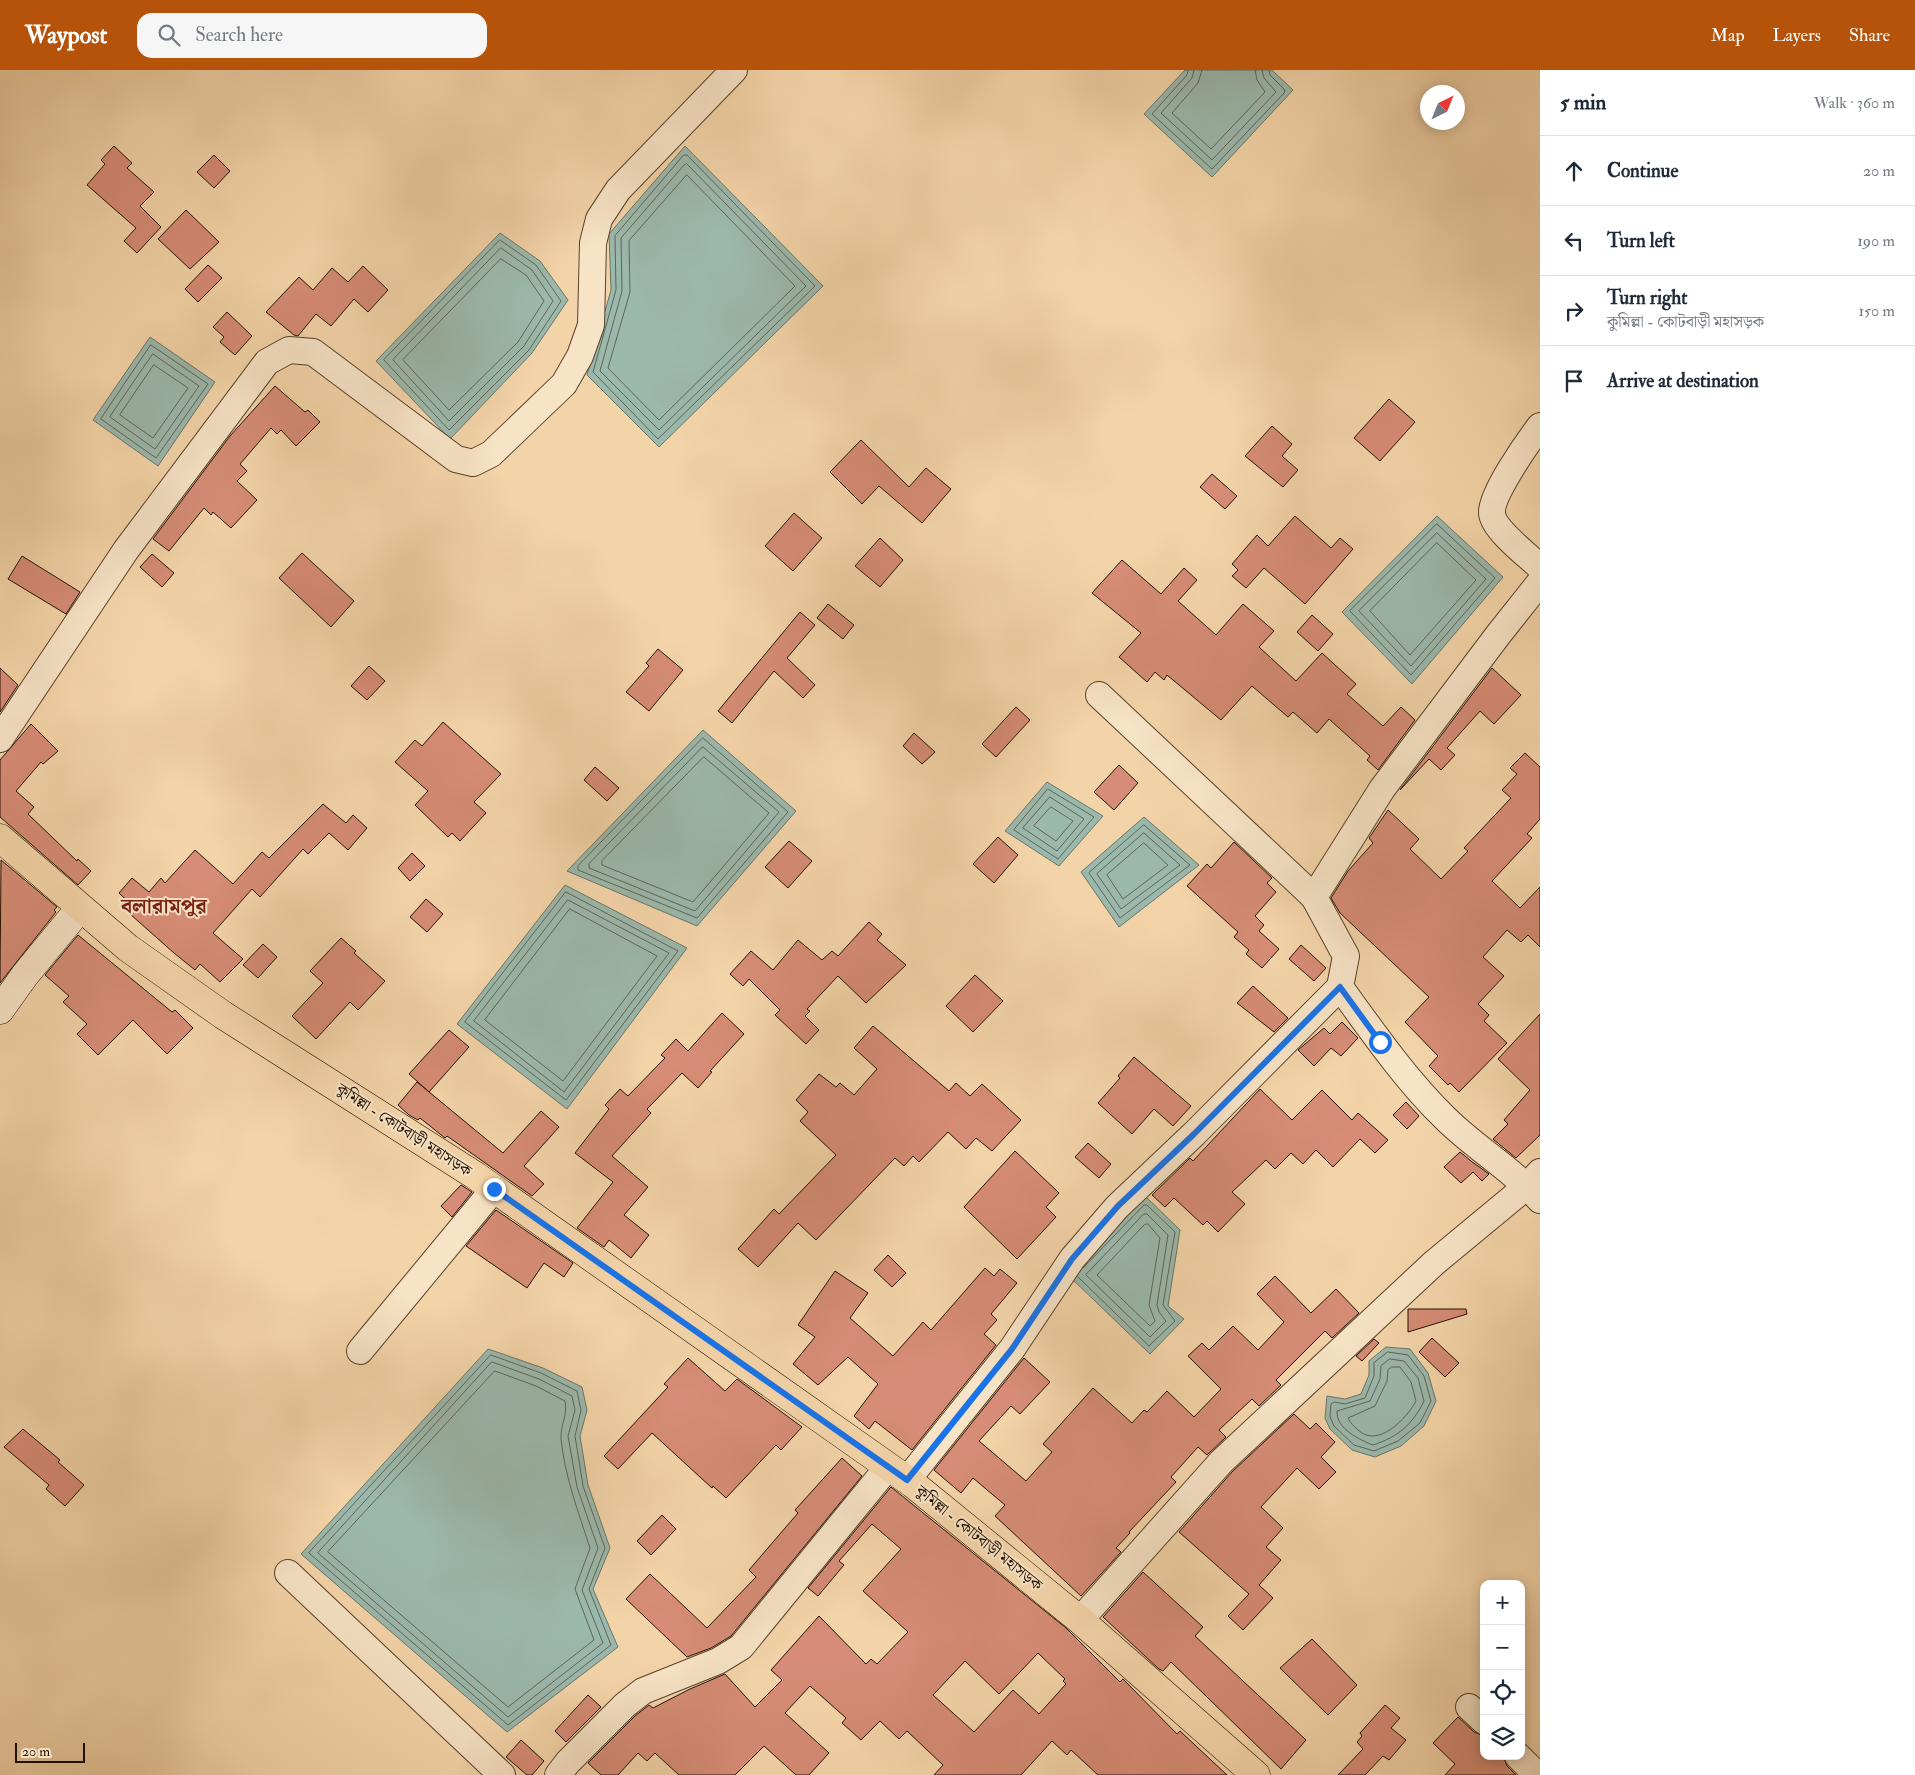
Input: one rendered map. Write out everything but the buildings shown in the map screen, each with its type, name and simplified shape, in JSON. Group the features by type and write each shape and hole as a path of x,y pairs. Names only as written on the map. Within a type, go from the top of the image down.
{"main road":[{"name":"কুমিল্লা - কোটবাড়ী মহাসড়ক","path":"0,838 128,948 223,1015 494,1189 898,1473 1080,1620 1256,1775"}],"street":[{"path":"0,739 126,550 267,362 290,350 313,352 456,459 473,463 491,454 564,384 580,356 591,325 593,244 599,219 618,190 734,70"},
{"path":"1540,426 1518,456 1495,500 1492,513 1498,527 1540,567"},
{"path":"1314,897 1382,789 1498,634 1540,582"},
{"path":"558,1775 568,1762 612,1717 643,1691 718,1661 742,1647 1012,1349 1072,1259 1104,1221 1340,987 1346,956 1314,897 1098,695"},
{"path":"0,1010 25,975 80,908"},
{"path":"1080,1620 1221,1462 1434,1263 1536,1186 1445,1118 1380,1042 1340,987"},
{"path":"360,1351 494,1189"},
{"path":"288,1573 502,1775"},
{"path":"1522,1760 1536,1775"}],"water":[{"path":"1185,70 1272,70 1293,90 1212,177 1144,114"},
{"path":"685,146 823,286 659,447 587,375 611,290 609,234"},
{"path":"500,233 540,261 568,300 532,353 450,439 376,361"},
{"path":"150,337 215,382 158,466 93,420"},
{"path":"1437,516 1503,577 1412,684 1342,612"},
{"path":"703,730 796,811 697,926 567,871"},
{"path":"1047,782 1103,816 1059,866 1005,831"},
{"path":"1144,817 1199,865 1119,927 1081,872"},
{"path":"565,885 687,948 567,1109 457,1024"},
{"path":"1145,1196 1180,1230 1168,1306 1184,1319 1150,1354 1069,1276"},
{"path":"1386,1347 1410,1349 1428,1373 1436,1401 1424,1426 1401,1446 1375,1457 1352,1450 1330,1429 1325,1418 1327,1396 1345,1399 1361,1394 1369,1375 1369,1361"},
{"path":"488,1349 543,1368 582,1387 587,1410 580,1436 588,1485 610,1548 593,1589 618,1647 507,1732 301,1554"}],"district":[{"name":"বলারামপুর","path":"164,906"}],"route":[{"path":"494,1189 907,1480 1012,1349 1072,1259 1118,1206 1194,1134 1340,987 1380,1042"}]}
